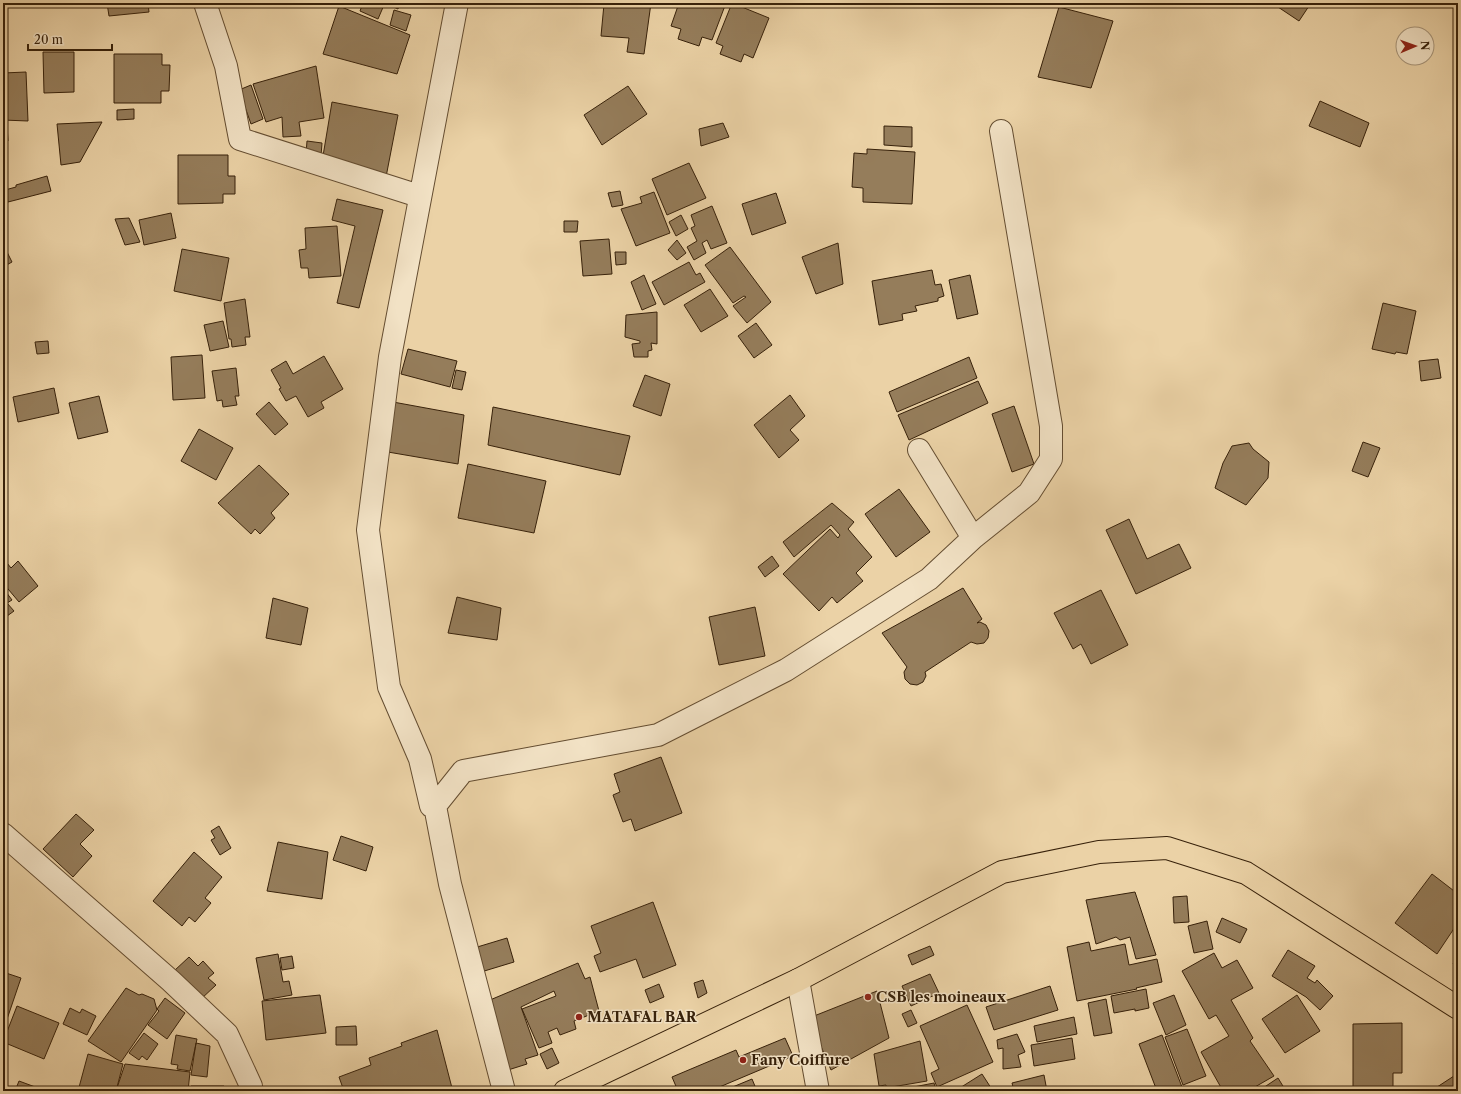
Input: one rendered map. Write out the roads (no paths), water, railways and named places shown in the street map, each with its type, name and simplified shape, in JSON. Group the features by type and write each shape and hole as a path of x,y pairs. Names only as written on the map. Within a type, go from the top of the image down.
{"main road":[{"path":"565,1091 798,980 1002,872 1099,852 1167,848 1246,873 1458,1008"}],"street":[{"path":"205,3 226,66 240,139 420,196"},
{"path":"435,806 431,806 420,759 389,687 368,530 390,357 457,3"},
{"path":"504,1091 450,884 435,806 463,771 658,735 786,670 929,579 974,538 1029,493 1051,459 1051,426 1001,130"},
{"path":"919,450 974,538"},
{"path":"4,838 171,981 227,1034 251,1086 251,1091"},
{"path":"798,980 818,1091"}],"place":[{"name":"CSB les moineaux","path":"868,997"},
{"name":"MATAFAL BAR","path":"579,1017"},
{"name":"Fany Coiffure","path":"743,1060"}]}
